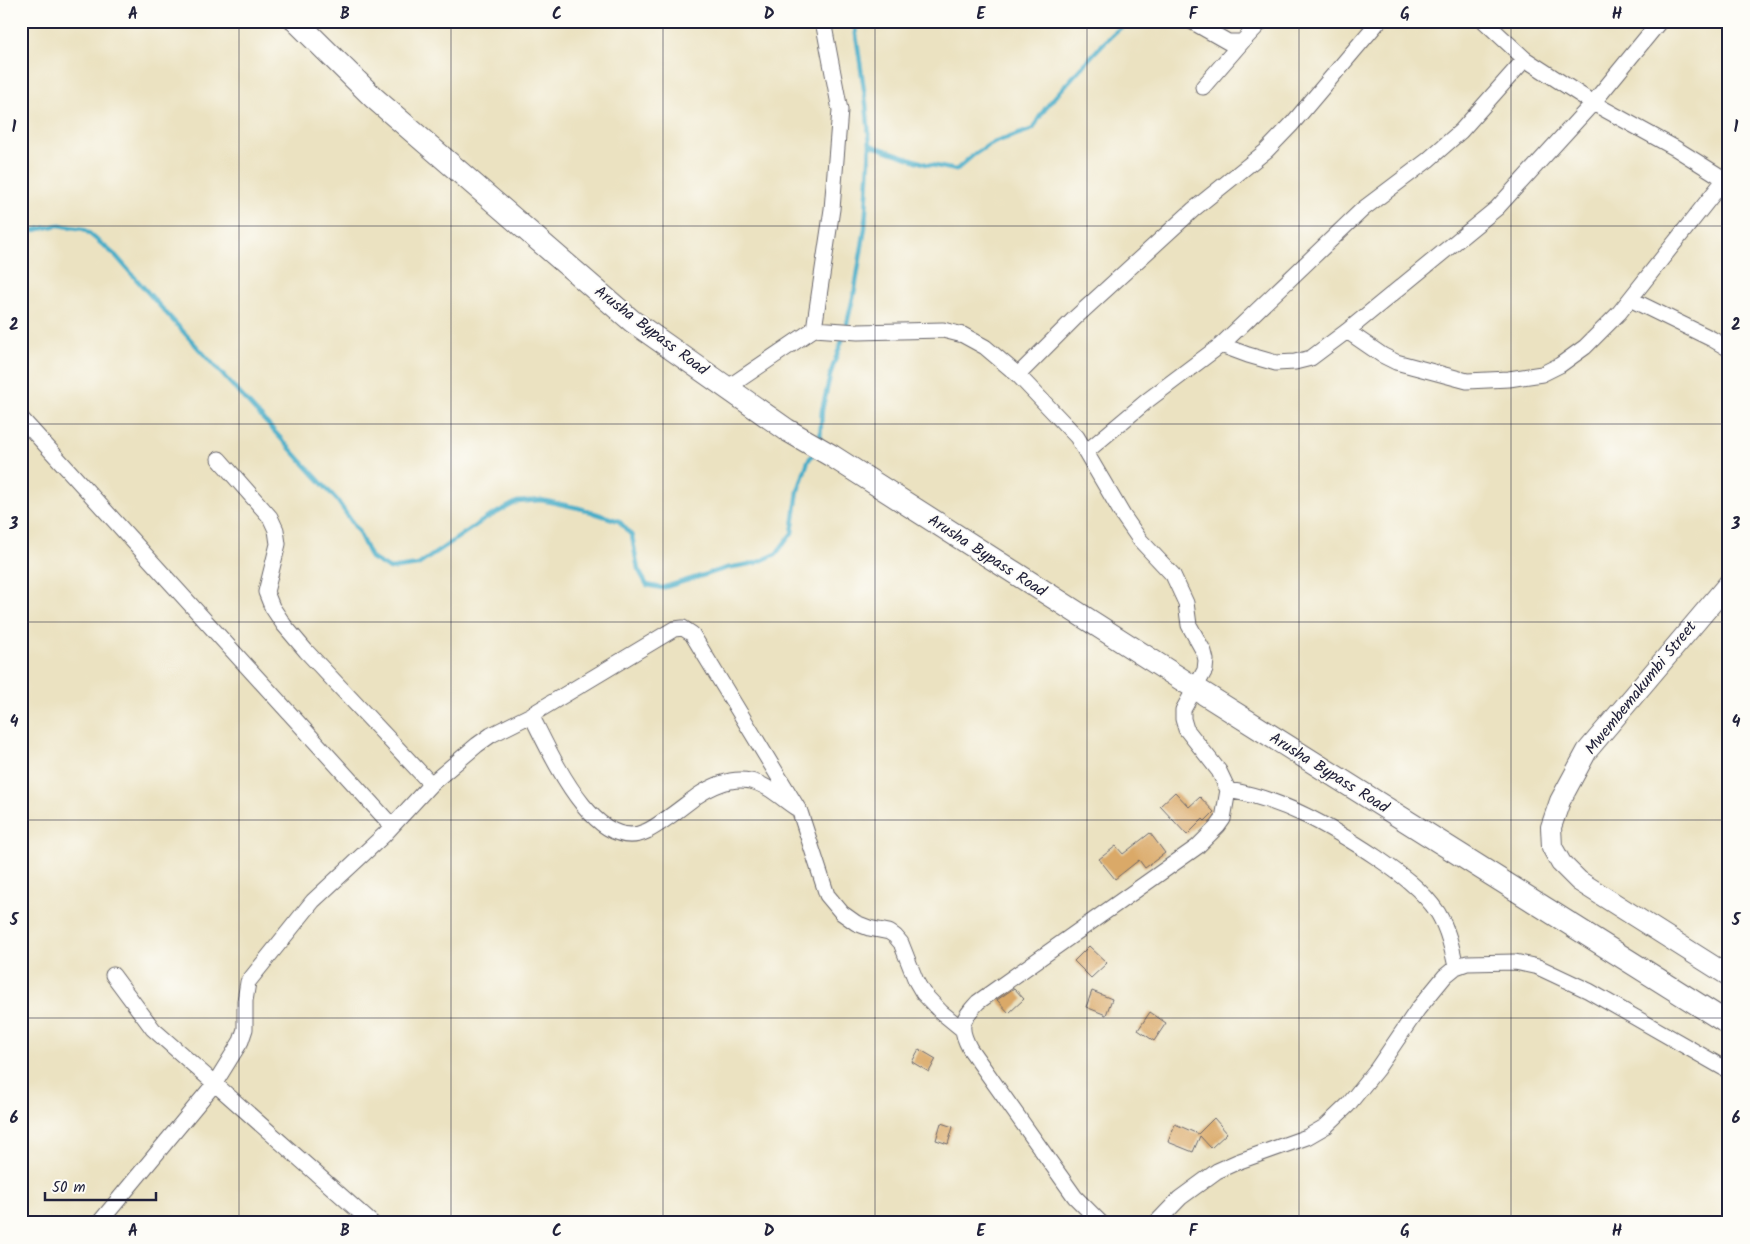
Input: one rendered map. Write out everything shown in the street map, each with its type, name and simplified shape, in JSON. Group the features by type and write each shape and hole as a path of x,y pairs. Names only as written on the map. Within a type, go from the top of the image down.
{"main road":[{"name":"Arusha Bypass Road","path":"296,21 374,98 632,321 787,430 832,456 1195,688 1729,1024"}],"street":[{"path":"814,329 832,210 840,110 823,21"},
{"path":"1191,21 1228,42 1242,42"},
{"path":"1203,87 1262,21"},
{"path":"1018,375 1076,317 1194,208 1266,150 1292,124 1379,21"},
{"path":"1347,331 1382,355 1396,362 1467,381 1509,379 1542,374 1560,365 1585,347 1619,313 1727,180 1675,148 1593,103 1525,59 1484,21"},
{"path":"1221,345 1276,363 1295,362 1311,358 1347,331 1497,208 1593,103 1660,21"},
{"path":"1086,452 1148,400 1221,345 1364,209 1428,160 1460,131 1525,59"},
{"path":"1630,299 1729,349"},
{"path":"727,388 814,329 858,332 943,330 963,335 985,347 1018,375 1065,423 1086,452 1124,518 1140,540 1173,575 1182,592 1186,603 1189,626 1204,652 1206,660 1205,670 1183,710 1183,719 1186,729 1218,771 1228,790 1222,818 1218,826 1197,848 978,1002 965,1015 962,1024 963,1036 970,1049 1074,1197 1101,1223"},
{"path":"21,418 392,826"},
{"path":"219,459 270,517 276,530 278,544 266,592 272,607 284,625 306,651 431,784"},
{"name":"Mwembemakumbi Street","path":"1729,583 1587,751 1560,800 1551,827 1552,847 1561,863 1579,881 1729,976"},
{"path":"99,1223 215,1083 245,1029 245,1000 248,982 313,901 392,826 431,784 477,745 491,735 531,715 674,629 683,628 692,634 800,812 827,895 842,913 856,923 889,932 895,936 901,943 916,981 923,993 962,1030"},
{"path":"531,715 572,792 591,815 606,828 615,832 627,835 646,832 705,791 727,782 741,780 761,785 800,812"},
{"path":"1228,790 1275,802 1310,817 1355,843 1405,877 1438,913 1449,936 1456,967"},
{"path":"1156,1223 1180,1198 1217,1171 1237,1162 1307,1138 1336,1118 1377,1068 1418,1009 1445,976 1456,967 1467,963 1515,962 1538,967 1589,991 1729,1071"},
{"path":"113,975 153,1029 372,1223"}],"building":[{"path":"1175,792 1189,807 1200,797 1214,812 1205,821 1203,819 1187,835 1160,806"},
{"path":"1150,833 1165,853 1145,868 1139,860 1115,879 1099,859 1116,846 1123,854"},
{"path":"1089,946 1107,963 1091,978 1074,961"},
{"path":"1014,988 1024,999 1009,1013 997,1000"},
{"path":"1092,991 1112,999 1106,1015 1086,1007"},
{"path":"1150,1012 1166,1023 1154,1041 1138,1030"},
{"path":"919,1049 936,1059 929,1072 912,1062"},
{"path":"1214,1118 1227,1133 1211,1148 1200,1136 1193,1152 1168,1142 1175,1124 1198,1134"},
{"path":"941,1123 953,1127 948,1144 936,1140"}],"waterway":[{"path":"820,440 822,410 831,372 845,332 855,289 865,228 870,145 854,21"},
{"path":"870,145 926,164 956,170 990,144 1033,129 1055,97 1098,49 1129,21"},
{"path":"21,233 58,225 84,229 116,256 337,500 358,531 371,558 390,569 418,565 485,519 517,502 541,500 579,508 619,521 632,536 638,569 647,585 662,588 727,568 756,563 776,554 792,533 798,491 808,461 813,454"}]}
